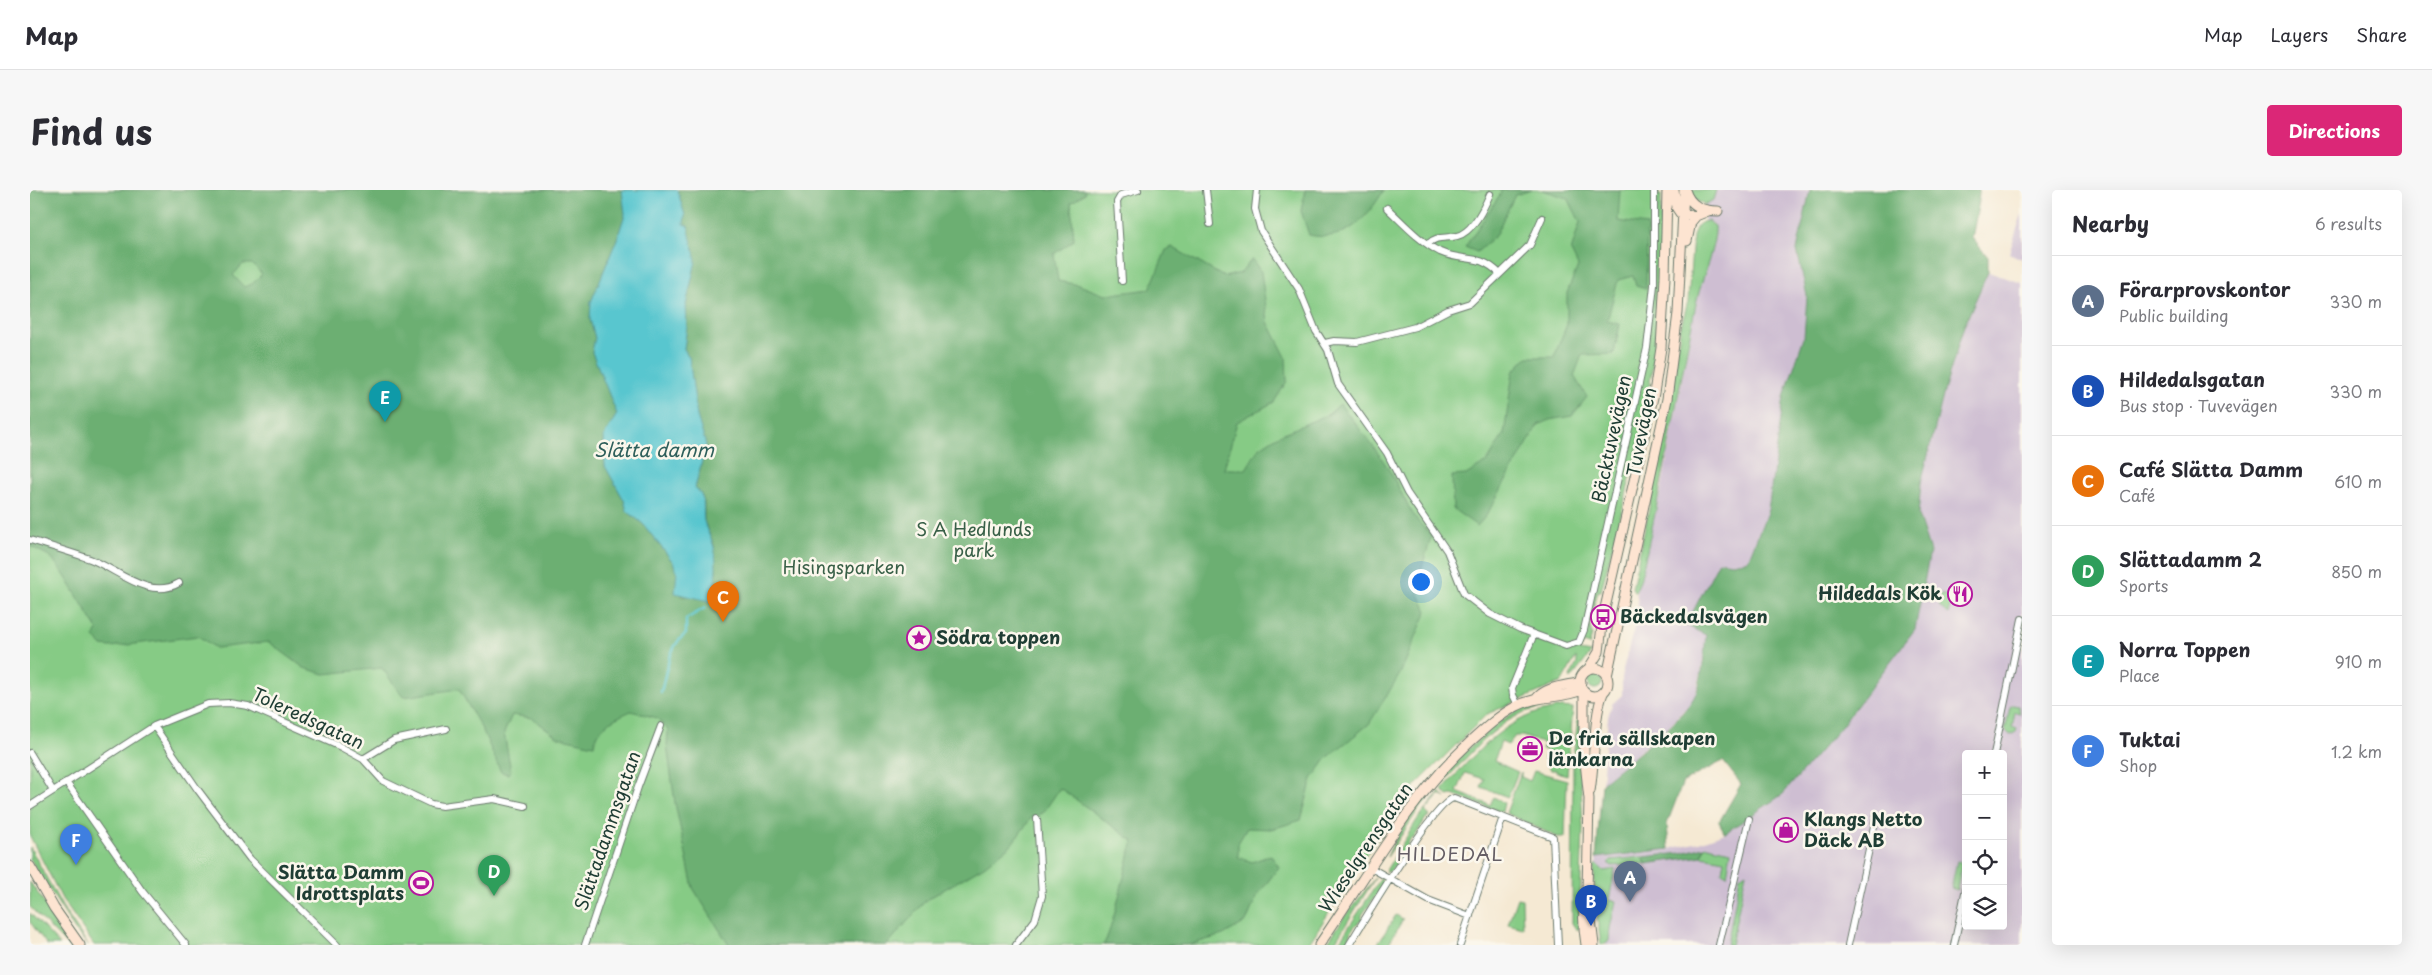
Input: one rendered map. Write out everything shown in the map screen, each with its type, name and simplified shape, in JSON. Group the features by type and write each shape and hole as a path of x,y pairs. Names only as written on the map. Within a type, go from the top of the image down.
{"main road":[{"name":"Tuvevägen","path":"1594,945 1587,891 1588,799 1584,753 1583,675 1590,668 1599,652 1603,617 1655,384 1664,303 1666,190"},
{"path":"1674,190 1676,207 1683,215 1696,216 1708,211 1718,211"},
{"name":"Tuvevägen","path":"1588,799 1596,754 1599,705 1607,686 1607,676 1659,444 1678,313 1684,190"},
{"path":"1684,190 1692,204 1708,211"},
{"path":"1678,313 1683,294 1689,230 1696,216"},
{"path":"1590,668 1600,668 1607,676"},
{"path":"1582,688 1594,696 1603,693"},
{"name":"Wieselgrensgatan","path":"1319,945 1371,868 1396,826 1439,774 1492,722 1518,705 1536,699 1541,693 1550,689 1582,688"},
{"path":"30,866 37,880 80,945"},
{"path":"30,872 37,880"},
{"name":"Tuvevägen","path":"1586,945 1584,902 1587,891"}],"street":[{"path":"1122,281 1117,202 1121,195 1138,190"},
{"path":"1206,190 1210,224"},
{"path":"1257,190 1255,209 1260,231 1293,278 1316,331 1325,343 1338,384 1386,453 1407,493 1447,551 1464,594 1490,614 1534,634 1512,688 1512,695 1518,705"},
{"name":"Bäcktuvevägen","path":"1534,634 1566,646 1579,642 1584,630 1647,348 1654,285 1654,190"},
{"path":"1428,244 1434,238 1459,236 1468,230 1483,209 1490,194"},
{"path":"1387,208 1428,244 1449,255 1486,262 1500,274"},
{"path":"1325,343 1334,341 1357,342 1415,327 1447,311 1470,304 1530,245 1542,218"},
{"path":"30,540 91,560 141,584 156,588 173,587 179,583"},
{"path":"1995,750 2022,618"},
{"name":"Toleredsgatan","path":"30,806 154,726 208,704 239,704 280,720 362,759 383,781 431,804 442,806 494,799 525,806"},
{"path":"154,726 198,790 250,858 337,945"},
{"name":"Slättadammsgatan","path":"585,945 660,726"},
{"path":"362,759 394,740 446,729"},
{"path":"30,753 53,791"},
{"path":"66,782 142,891 186,945"},
{"path":"1348,945 1408,851 1437,812 1451,798 1551,835 1554,839 1558,945"},
{"path":"1460,945 1503,817"},
{"path":"1848,945 1876,817"},
{"path":"1016,945 1035,920 1042,896 1037,819"},
{"path":"1719,945 1749,820"},
{"path":"1371,868 1428,900 1470,916"},
{"path":"1954,945 1962,907"}],"shaded area":[{"path":"1690,190 1810,190 1797,250 1807,296 1804,337 1784,397 1769,510 1759,536 1748,560 1732,563 1719,561 1686,625 1706,635 1701,673 1694,699 1666,729 1602,783 1608,717 1612,704 1622,695 1622,673 1639,610 1636,591 1662,486 1699,287 1715,236 1714,224 1704,221 1704,206"},
{"path":"2022,214 2022,259 2009,253"},
{"path":"1988,272 2022,283 2022,945 1606,945 1596,858 1669,849 1699,842 1725,833 1783,794 1930,552 1918,515 1921,483 1945,387 1964,326"}],"green space":[{"name":"S A Hedlunds park","path":"30,190 1658,190 1658,195 1661,195 1658,315 1650,385 1631,474 1601,591 1598,591 1589,623 1592,635 1589,645 1584,643 1579,651 1591,653 1571,679 1570,677 1577,663 1576,657 1562,682 1487,714 1416,785 1368,852 1308,945 94,945 62,899 30,836"},
{"name":"S A Hedlunds park","path":"30,190 622,190 625,214 617,239 591,302 590,319 595,338 592,352 617,414 604,436 605,466 624,500 627,511 643,524 673,562 677,571 681,596 686,597 716,572 714,545 704,521 704,502 700,492 695,489 706,445 697,416 689,357 684,349 687,326 686,305 694,271 688,226 684,224 685,215 677,190 1085,190 1084,194 1071,203 1074,240 1054,254 1058,281 1079,285 1105,295 1150,289 1166,250 1172,247 1224,277 1241,273 1252,259 1261,272 1268,322 1286,357 1287,381 1274,402 1237,422 1224,469 1246,469 1259,448 1277,436 1329,414 1340,404 1384,461 1418,521 1432,535 1421,570 1418,592 1427,611 1400,674 1369,724 1327,758 1312,779 1301,820 1272,829 1247,828 1238,843 1238,857 1252,862 1271,855 1279,867 1257,896 1246,922 1223,935 1189,945 1103,945 1115,913 1133,841 1060,788 1043,813 1032,817 1011,845 984,866 926,900 887,945 729,945 693,888 675,803 667,745 668,730 657,718 631,711 613,720 603,728 599,732 594,745 558,737 532,718 512,715 504,733 511,771 508,774 501,772 483,731 459,689 403,697 382,668 324,674 304,668 269,642 216,648 198,636 111,647 102,646 94,637 98,630 65,576 51,557 30,546","holes":["243,264 252,264 262,274 252,284 244,287 233,275"]},
{"path":"1305,190 1384,190 1363,219 1354,226 1345,232 1322,237 1309,235 1301,211"},
{"path":"1501,190 1532,190 1515,195 1495,236 1477,252 1465,247 1501,193"},
{"path":"1542,190 1620,190 1618,221 1647,225 1646,289 1636,286 1633,276 1618,280 1607,321 1620,324 1614,354 1582,355 1574,376 1587,397 1572,416 1549,420 1538,425 1486,516 1477,526 1453,509 1452,476 1466,475 1487,462 1504,434 1513,372 1527,357 1554,357 1567,324 1567,293 1578,266 1571,251 1580,222 1568,198"},
{"path":"1690,190 1716,190 1713,200 1704,205 1692,198"},
{"path":"1810,190 1978,190 1979,201 1972,238 1988,257 1988,272 1964,326 1945,388 1921,483 1918,515 1930,552 1915,629 1840,728 1783,794 1725,833 1719,822 1741,784 1723,761 1683,782 1667,824 1669,849 1596,858 1602,783 1675,721 1693,699 1701,677 1706,635 1686,625 1719,561 1732,563 1748,560 1768,510 1784,397 1804,337 1807,296 1797,250"},
{"path":"1708,221 1715,226 1715,233 1696,304 1655,512 1640,581 1635,592 1632,588 1661,453 1681,326 1688,301 1693,236 1695,230 1702,222"},
{"path":"1937,593 1952,597 1948,614 1940,607"},
{"path":"1592,675 1598,675 1602,682 1598,689 1592,689 1588,685 1588,679"},
{"path":"1566,698 1565,702 1524,712 1506,722 1483,740 1420,807 1387,857 1408,819 1424,798 1461,756 1480,738 1498,723 1527,706"},
{"path":"2013,705 2018,706 2020,713 2015,712 2012,727 2017,729 2016,732 2010,735 2005,730 2010,707"},
{"path":"1561,707 1573,708 1567,775 1551,770 1547,766 1548,761 1544,759 1547,750 1542,749 1544,744 1522,736 1515,736 1508,745 1501,742 1494,761 1518,772 1508,797 1481,787 1484,779 1465,773 1457,792 1490,805 1494,797 1504,803 1502,812 1453,795 1448,796 1442,790 1480,750 1512,724 1542,711"},
{"path":"1579,712 1581,715 1579,739 1583,828 1579,929 1576,929 1572,923 1573,757"},
{"path":"1534,771 1567,780 1565,837 1557,837 1506,813 1521,772 1521,777 1530,781"},
{"path":"1440,792 1446,798 1440,794 1425,811 1430,816 1426,818 1414,838 1410,839 1406,849 1391,871 1385,872 1417,820"},
{"path":"1708,846 1731,851 1727,875 1722,872 1724,860 1702,856 1704,847"},
{"path":"30,847 64,910 88,945 75,930 30,859"},
{"path":"1704,847 1702,856 1646,864 1643,857 1682,853"},
{"path":"1643,857 1646,864 1612,866 1608,863 1611,860"},
{"path":"1957,861 1962,863 1957,890 1951,888"},
{"path":"1596,864 1604,871 1615,869 1609,900 1616,901 1609,941 1601,945 1595,903 1594,867"},
{"path":"1746,872 1731,945 1727,945 1740,876"},
{"path":"1375,878 1333,945 1326,945 1344,917"},
{"path":"1381,878 1383,886 1362,915 1362,919 1354,927 1346,945 1337,945"},
{"path":"30,882 74,945 67,945 30,907"},
{"path":"1517,898 1522,899 1523,928 1508,924"},
{"path":"30,913 60,945 47,945 30,922"},
{"path":"1396,915 1403,919 1388,945 1377,945"}],"water":[{"name":"Slätta damm","path":"622,190 677,190 685,215 684,224 688,226 696,261 686,305 687,326 684,349 689,357 697,416 706,445 695,488 703,499 704,521 715,554 716,574 713,602 675,593 677,571 673,562 643,524 627,511 624,500 605,466 604,436 617,414 592,352 595,338 590,319 591,302 617,239 625,214"}],"waterway":[{"path":"661,692 672,652 680,639 686,634 686,619 705,608"}],"place":[{"name":"Norra Toppen","path":"385,422"},
{"name":"Hildedals Kök","path":"1960,594"},
{"name":"Bäckedalsvägen","path":"1603,617"},
{"name":"Café Slätta Damm","path":"723,622"},
{"name":"Södra toppen","path":"919,638"},
{"name":"De fria sällskapen länkarna","path":"1530,749"},
{"name":"Klangs Netto Däck AB","path":"1786,830"},
{"name":"Tuktai","path":"76,865"},
{"name":"Slätta Damm Idrottsplats","path":"421,883"},
{"name":"Slättadamm 2","path":"494,896"},
{"name":"Förarprovskontor","path":"1630,902"},
{"name":"Hildedalsgatan","path":"1591,926"}],"district":[{"name":"HILDEDAL","path":"1450,854"}],"park label":[{"name":"Hisingsparken","path":"844,568"}]}
